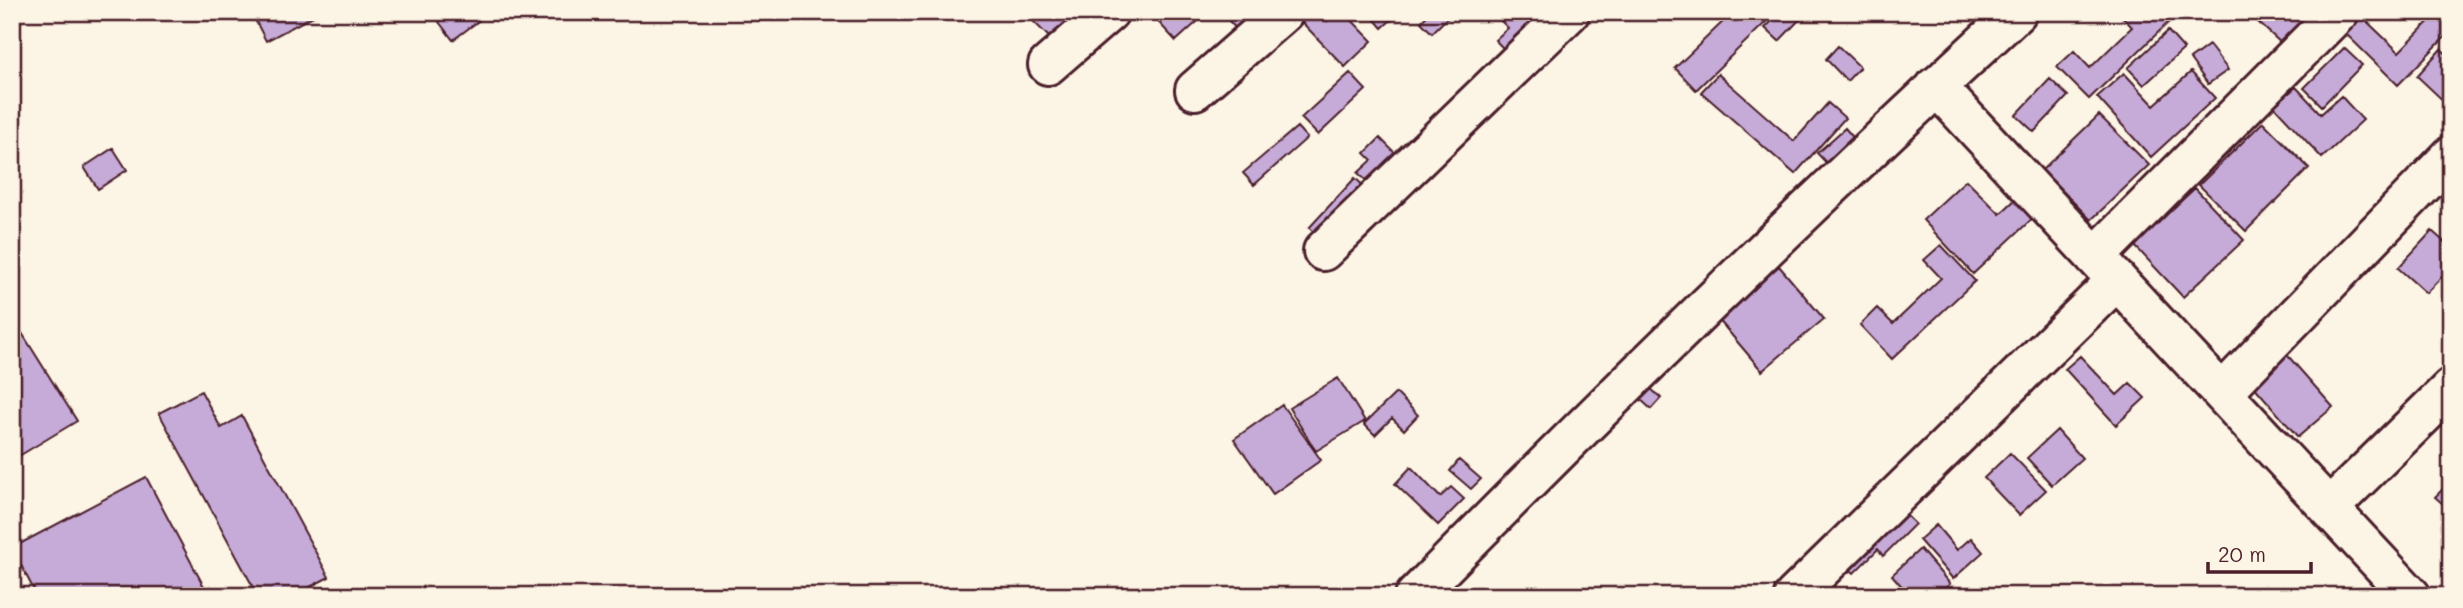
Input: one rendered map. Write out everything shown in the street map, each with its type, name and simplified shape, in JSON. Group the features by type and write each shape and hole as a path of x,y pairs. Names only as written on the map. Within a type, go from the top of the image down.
{"street":[{"path":"1048,65 1109,12"},
{"path":"1195,90 1284,12"},
{"path":"1323,251 1570,12"},
{"path":"1415,596 1569,439 1936,86 2017,12"},
{"path":"1794,596 2106,268 2339,12"},
{"path":"1936,86 2411,596"},
{"path":"2222,393 2451,156"},
{"path":"2329,508 2451,388"}],"building":[{"path":"251,12 318,12 319,13 266,41"},
{"path":"451,12 489,13 453,40 439,22"},
{"path":"1040,12 1078,12 1051,39 1032,20"},
{"path":"1149,12 1208,12 1176,41"},
{"path":"1221,12 1259,12 1238,31"},
{"path":"1292,12 1319,12 1327,21 1336,12 1344,12 1372,41 1345,67"},
{"path":"1400,12 1382,28 1370,14"},
{"path":"1430,12 1453,12 1432,33 1421,22"},
{"path":"1492,12 1520,12 1537,29 1510,55 1495,40 1508,28"},
{"path":"1733,12 1757,12 1766,22 1696,90 1675,68"},
{"path":"1781,12 1801,12 1804,15 1779,41 1765,28"},
{"path":"2118,12 2160,12 2169,22 2089,99 2057,67 2074,51 2090,68 2132,27"},
{"path":"2247,12 2311,12 2282,44"},
{"path":"2357,12 2399,52 2438,12 2451,12 2451,31 2398,85 2341,29"},
{"path":"2168,31 2184,49 2144,85 2128,68"},
{"path":"2209,45 2228,70 2208,84 2190,59"},
{"path":"1838,46 1860,67 1847,81 1826,59"},
{"path":"2344,48 2362,65 2322,106 2304,88"},
{"path":"2441,49 2451,58 2451,108 2417,76"},
{"path":"2191,72 2215,98 2151,157 2097,97 2124,73 2154,105"},
{"path":"1350,73 1366,90 1318,135 1301,118"},
{"path":"1718,74 1794,141 1828,103 1845,118 1795,174 1701,92"},
{"path":"2050,79 2068,96 2034,132 2016,115"},
{"path":"2296,87 2321,114 2341,96 2363,120 2322,158 2274,106"},
{"path":"2099,115 2149,165 2091,220 2042,170"},
{"path":"2263,122 2309,168 2246,231 2199,185"},
{"path":"1297,127 1307,138 1254,185 1243,173"},
{"path":"1845,128 1863,149 1836,173 1817,153"},
{"path":"1380,138 1397,155 1369,183 1358,173 1372,160 1365,153"},
{"path":"113,148 127,170 98,189 84,167"},
{"path":"1355,178 1366,188 1320,237 1309,228"},
{"path":"1966,180 2000,214 2017,198 2035,216 1973,274 1923,220"},
{"path":"2195,188 2244,240 2183,297 2134,245"},
{"path":"2432,231 2451,248 2451,267 2426,293 2398,268"},
{"path":"1941,245 1975,281 1892,359 1860,325 1877,308 1893,324 1941,278 1924,260"},
{"path":"1779,266 1824,319 1762,371 1718,319"},
{"path":"12,317 77,421 14,459 12,456"},
{"path":"2281,348 2333,407 2298,437 2246,377"},
{"path":"2080,356 2117,395 2130,383 2145,398 2116,425 2065,369"},
{"path":"1338,378 1365,421 1316,451 1289,408"},
{"path":"1649,387 1661,398 1651,409 1639,398"},
{"path":"201,391 221,428 242,416 329,577 308,588 312,596 258,596 159,413"},
{"path":"1396,393 1418,415 1404,430 1392,418 1375,435 1364,424"},
{"path":"1282,405 1321,460 1273,494 1234,439"},
{"path":"2057,430 2082,458 2052,485 2027,458"},
{"path":"2010,453 2046,490 2019,515 1984,478"},
{"path":"1459,460 1481,479 1471,489 1450,471"},
{"path":"1411,467 1440,497 1451,487 1464,499 1438,525 1395,484"},
{"path":"146,477 209,596 37,596 12,548"},
{"path":"2451,481 2451,511 2435,497"},
{"path":"1903,512 1915,524 1883,556 1878,549 1854,573 1847,567"},
{"path":"1936,525 1957,550 1971,538 1983,552 1953,579 1919,540"},
{"path":"1920,549 1950,584 1937,596 1910,596 1892,575"}]}
